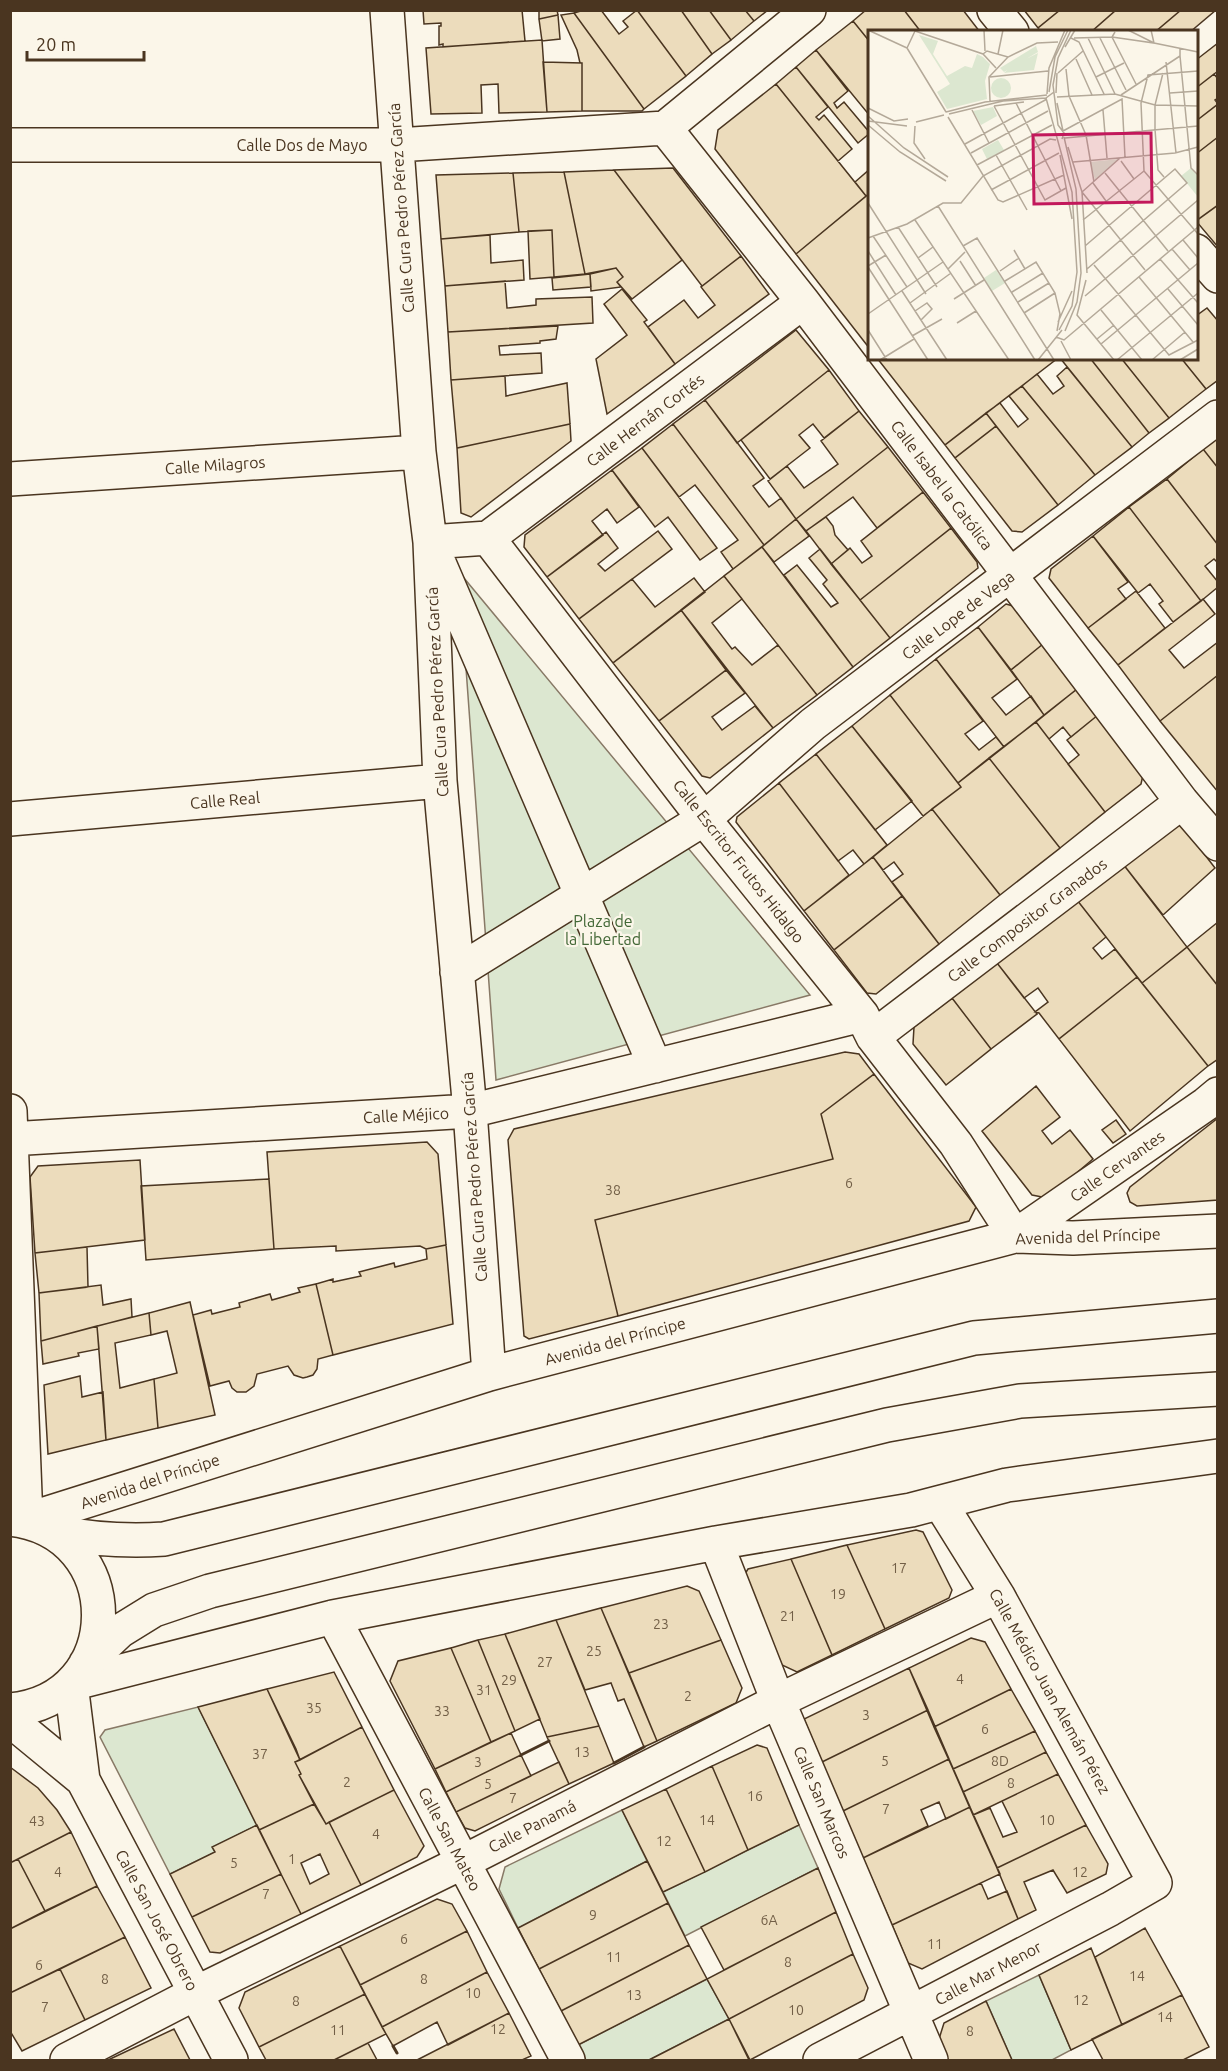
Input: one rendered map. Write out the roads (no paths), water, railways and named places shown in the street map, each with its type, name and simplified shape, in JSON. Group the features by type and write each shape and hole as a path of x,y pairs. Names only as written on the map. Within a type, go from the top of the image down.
{"street":[{"name":"Calle Cura Pedro Pérez García","path":"387,10 419,452 430,542 440,781 470,1112 489,1374"},
{"path":"665,128 809,10"},
{"path":"994,10 1010,30"},
{"name":"Calle Dos de Mayo","path":"10,145 397,145 665,128"},
{"name":"Calle Isabel la Católica","path":"665,128 803,302 1182,802 1218,844"},
{"path":"1198,252 1218,276"},
{"name":"Calle Hernán Cortés","path":"488,538 803,302"},
{"name":"Calle Lope de Vega","path":"458,972 704,819 813,724 1218,417"},
{"name":"Calle Milagros","path":"10,478 419,452"},
{"path":"488,538 430,542 655,1066"},
{"name":"Calle Escritor Frutos Hidalgo","path":"488,538 867,1026 956,1144 1015,1236"},
{"name":"Calle Real","path":"10,819 440,781"},
{"name":"Calle Compositor Granados","path":"867,1026 1182,802"},
{"name":"Calle Méjico","path":"11,1129 470,1112 655,1066 867,1026"},
{"name":"Calle Cervantes","path":"1015,1236 1218,1094"},
{"path":"11,1129 30,1524 72,1547 87,1567 97,1590 99,1615 96,1640 78,1673"},
{"name":"Avenida del Príncipe","path":"30,1524 489,1374 1015,1236 1073,1238 1218,1231"},
{"name":"Avenida del Príncipe","path":"30,1524 93,1539 133,1542 164,1539 974,1338 1218,1316"},
{"path":"10,1710 26,1708 50,1699 120,1631 154,1610 210,1591 876,1428 1020,1401 1218,1389"},
{"path":"78,1673 333,1617 716,1543 911,1510 1007,1485 1218,1456"},
{"name":"Calle Médico Juan Alemán Pérez","path":"940,1503 998,1596 1155,1882"},
{"name":"Calle San Marcos","path":"716,1543 778,1701 931,2061"},
{"name":"Calle Panamá","path":"67,2061 196,1993 463,1862 778,1701 998,1596"},
{"name":"Calle San Mateo","path":"333,1617 568,2061"},
{"name":"Calle San José Obrero","path":"78,1673 83,1780"},
{"name":"Calle San José Obrero","path":"10,1720 83,1780 231,2061"},
{"name":"Calle Mar Menor","path":"820,2061 1110,1909 1155,1882"}],"park label":[{"name":"Plaza de la Libertad","path":"603,930"}]}
